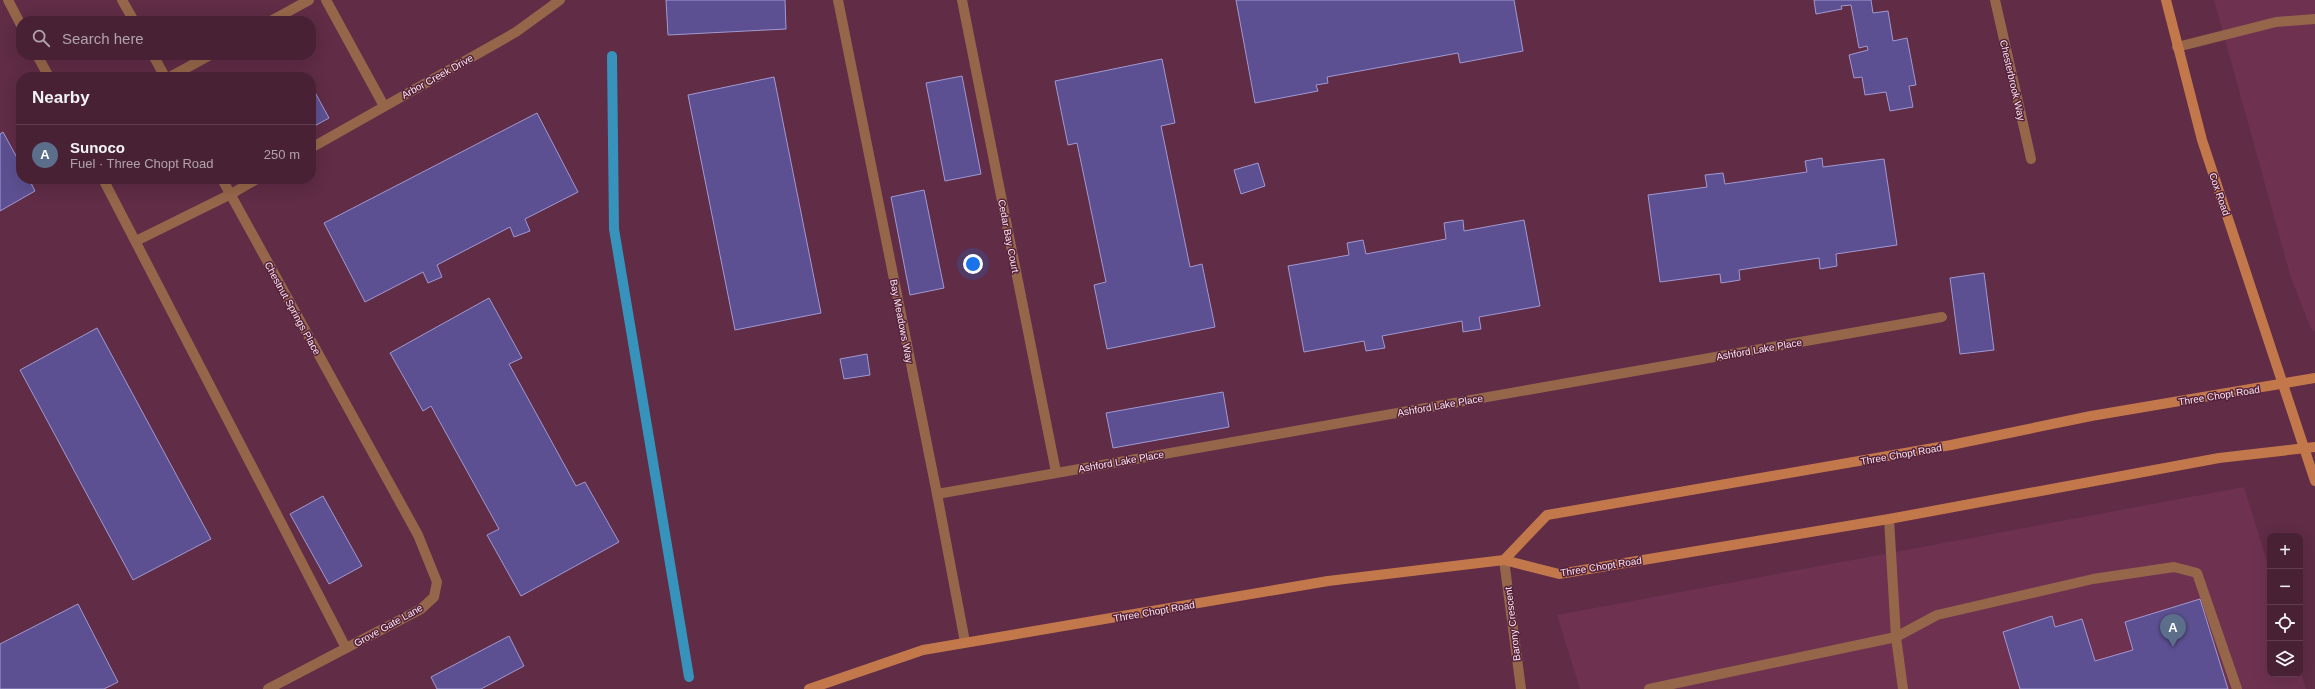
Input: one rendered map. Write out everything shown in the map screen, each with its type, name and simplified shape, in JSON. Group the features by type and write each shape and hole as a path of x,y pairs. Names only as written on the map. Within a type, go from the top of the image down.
{"main road":[{"name":"Cox Road","path":"2166,0 2176,47 2202,140 2284,384 2310,447 2315,481"},
{"name":"Three Chopt Road","path":"1504,560 1547,515 1951,445 2091,416 2315,378"},
{"name":"Three Chopt Road","path":"809,689 923,650 1328,581 1504,560 1559,574 1889,519 2219,458 2310,447"}],"street":[{"path":"8,0 16,16"},
{"path":"122,0 131,16"},
{"path":"280,16 309,0"},
{"path":"326,0 384,106"},
{"name":"Arbor Creek Drive","path":"316,145 516,32 560,0"},
{"name":"Bay Meadows Way","path":"838,0 937,494 965,642"},
{"name":"Cedar Bay Court","path":"962,0 1056,472"},
{"name":"Chesterbrook Way","path":"1995,0 2031,159"},
{"path":"2176,47 2276,22 2315,19"},
{"path":"40,60 46,72"},
{"path":"156,60 162,72"},
{"path":"179,72 201,60"},
{"path":"106,184 346,648"},
{"name":"Chestnut Springs Place","path":"225,184 364,436"},
{"path":"136,241 248,184"},
{"name":"Ashford Lake Place","path":"937,494 1942,317"},
{"name":"Grove Gate Lane","path":"268,689 421,609 434,597 437,582 418,535 364,436"},
{"path":"1889,519 1896,637 1903,689"},
{"name":"Barony Crescent","path":"1504,560 1517,669 1521,689"},
{"path":"1649,689 1896,637 1938,615 2093,579 2174,567 2197,573 2237,689"}],"shaded area":[{"path":"2214,0 2315,0 2315,331 2311,329 2291,278"},
{"path":"2244,487 2267,561 2267,677 2302,677 2306,689 1580,689 1557,615"}],"building":[{"path":"666,0 785,0 786,29 668,35"},
{"path":"1236,0 1514,0 1523,51 1460,63 1458,53 1327,77 1328,83 1316,85 1318,91 1255,103"},
{"path":"1814,0 1871,0 1873,13 1888,11 1893,41 1907,38 1916,85 1909,86 1913,107 1890,111 1886,92 1865,95 1862,77 1854,78 1849,55 1868,50 1867,46 1859,48 1851,5 1841,6 1842,9 1816,14"},
{"path":"1162,59 1175,123 1161,126 1190,267 1202,264 1215,327 1107,349 1094,285 1106,282 1077,143 1068,145 1055,81"},
{"path":"962,76 981,174 945,181 926,83"},
{"path":"774,77 821,313 735,330 688,95"},
{"path":"316,94 329,118 316,125"},
{"path":"537,113 578,192 525,219 530,231 514,237 510,227 437,265 442,277 428,283 423,272 365,302 324,223"},
{"path":"3,132 16,156 16,184 32,184 35,191 0,211 0,134"},
{"path":"1822,158 1823,167 1884,159 1897,245 1836,254 1837,266 1820,269 1819,258 1739,270 1740,280 1721,283 1720,274 1660,282 1648,195 1707,187 1705,175 1723,173 1725,184 1807,172 1805,161"},
{"path":"1258,163 1265,186 1241,194 1234,170"},
{"path":"924,190 944,288 910,295 891,197"},
{"path":"1463,220 1464,231 1524,220 1540,306 1479,317 1481,329 1463,332 1462,321 1382,336 1385,348 1366,351 1364,341 1304,352 1288,266 1349,255 1347,243 1363,240 1366,254 1446,239 1444,223"},
{"path":"1984,273 1994,350 1960,354 1950,278"},
{"path":"489,298 522,358 509,364 576,486 585,482 619,542 521,596 487,535 499,529 431,406 423,411 390,353"},
{"path":"97,328 211,539 133,580 20,370"},
{"path":"867,354 870,375 844,379 840,359"},
{"path":"1223,392 1229,427 1113,448 1106,413"},
{"path":"323,496 362,566 329,584 290,514"},
{"path":"2200,599 2228,689 2020,689 2003,632 2052,616 2055,627 2082,619 2095,661 2133,650 2125,622"},
{"path":"78,604 118,682 104,689 0,689 0,644"},
{"path":"509,636 524,666 481,689 437,689 431,677"}],"waterway":[{"path":"612,56 614,229 689,677"}],"place":[{"name":"Sunoco","path":"2173,647"}]}
